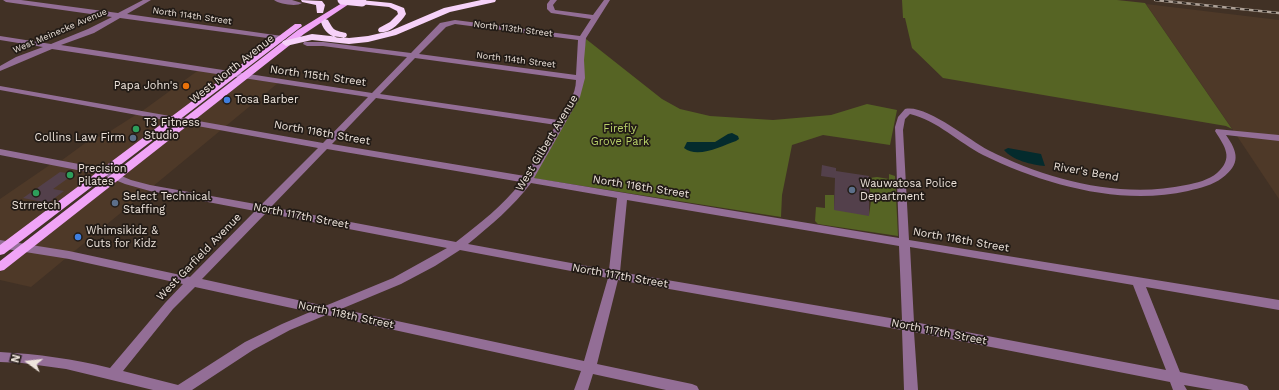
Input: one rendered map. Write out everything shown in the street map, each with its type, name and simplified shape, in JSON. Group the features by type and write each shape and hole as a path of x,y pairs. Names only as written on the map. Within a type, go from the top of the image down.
{"highway":[{"path":"325,22 327,29 331,32 340,35 362,35 380,31 392,26 402,14 401,10 392,5 341,0"},
{"path":"284,41 307,37 355,41 375,38 396,32 447,10 492,0"},
{"path":"302,2 319,3 321,6 320,11"},
{"path":"301,32 319,37"}],"main road":[{"name":"West North Avenue","path":"3,247 110,174 133,163 244,76 304,22 320,11 341,0"},
{"name":"West North Avenue","path":"0,267 173,120 218,85 284,41 352,0"},
{"path":"325,22 337,8"},
{"path":"301,32 300,29 304,22"},
{"path":"185,122 187,116 208,99 218,85"},
{"path":"133,163 138,154 172,127 174,122 173,120"}],"street":[{"name":"North 114th Street","path":"6,0 284,41"},
{"name":"West Meinecke Avenue","path":"0,69 91,31 148,0"},
{"path":"277,0 302,2"},
{"path":"554,0 549,5 553,12 596,18"},
{"name":"West Gilbert Avenue","path":"181,390 249,346 286,327 364,296 431,263 458,246 497,215 516,196 528,180 576,98 581,78 580,60 582,38 607,0"},
{"name":"North 113th Street","path":"443,25 455,22 582,38"},
{"name":"West Garfield Avenue","path":"113,374 148,329 191,282 443,25"},
{"name":"North 115th Street","path":"0,38 232,75 562,123"},
{"name":"North 114th Street","path":"307,44 324,44 412,57 581,78"},
{"name":"North 116th Street","path":"0,88 173,120 326,146 1279,305"},
{"name":"River's Bend","path":"904,243 899,130 901,118 908,111 928,117 984,152 1020,169 1070,183 1122,191 1151,192 1176,190 1193,187 1216,178 1228,167 1232,157 1229,145 1219,131 1279,138"},
{"name":"North 117th Street","path":"0,152 110,174 150,188 614,275 908,326 1242,390"},
{"path":"581,390 589,368 614,275 622,196"},
{"path":"904,243 911,390"},
{"name":"North 118th Street","path":"3,247 25,247 31,250 69,255 692,390"},
{"path":"1138,282 1180,390"},
{"path":"0,357 32,358 113,374 175,390"}],"shaded area":[{"path":"1146,4 1279,20 1279,199 1233,130"},
{"path":"200,69 232,75 7,241 0,240 0,199 54,162 58,163 95,136 101,137 145,109"},
{"path":"248,79 278,83 31,287 0,280 0,272"}],"green space":[{"path":"902,0 1117,0 1145,3 1232,129 1226,126 943,78 912,48 905,18 903,18"},
{"name":"Firefly Grove Park","path":"586,39 662,99 680,109 710,116 773,120 831,115 867,104 897,110 890,145 823,135 792,145 782,195 781,217 532,178 576,99"},
{"path":"889,174 895,176 898,236 818,224 815,221 816,207 825,208 825,195 834,195 834,209 869,215 871,201 869,178 877,177 889,179"}],"water":[{"path":"732,133 738,136 739,139 717,148 703,152 696,152 684,148 687,142 715,142"},
{"path":"1008,148 1041,154 1045,166 1028,163 1012,157 1004,150"}],"building":[{"name":"Wauwatosa Police Department","path":"822,165 836,168 836,171 869,176 869,216 834,210 835,178 821,176"},
{"path":"60,172 74,174 53,189 64,191 48,203 23,198"}],"railway":[{"path":"1155,0 1279,13"}],"place":[{"name":"Papa John's","path":"186,86"},
{"name":"Tosa Barber","path":"227,100"},
{"name":"T3 Fitness Studio","path":"136,129"},
{"name":"Collins Law Firm","path":"133,138"},
{"name":"Precision Pilates","path":"70,175"},
{"name":"Wauwatosa Police Department","path":"852,190"},
{"name":"Strrretch","path":"36,193"},
{"name":"Select Technical Staffing","path":"115,203"},
{"name":"Whimsikidz & Cuts for Kidz","path":"78,237"}]}
